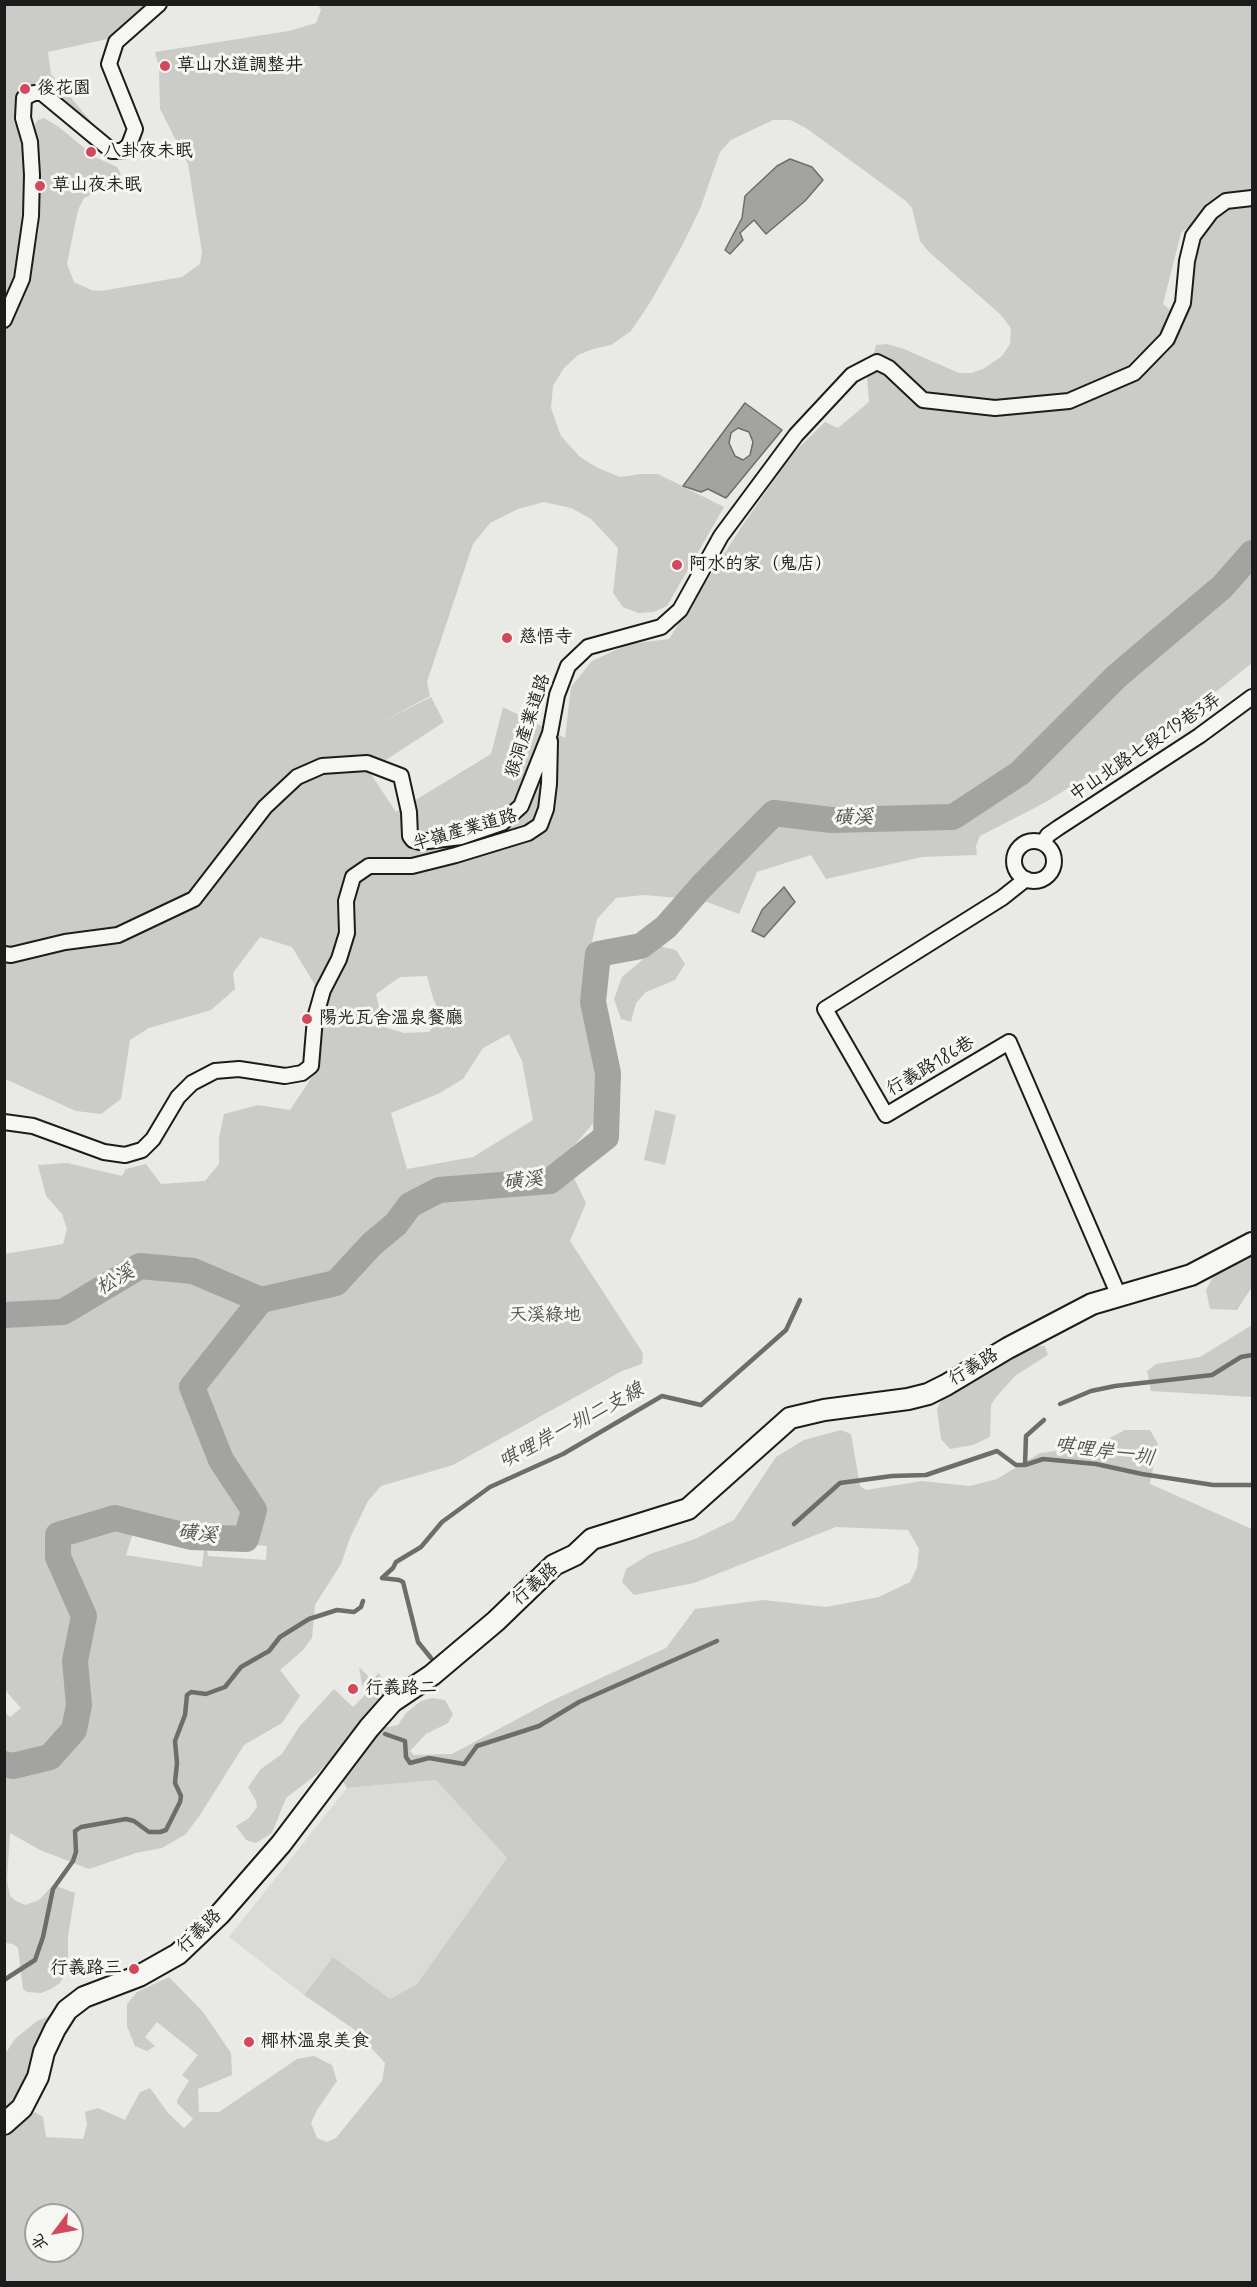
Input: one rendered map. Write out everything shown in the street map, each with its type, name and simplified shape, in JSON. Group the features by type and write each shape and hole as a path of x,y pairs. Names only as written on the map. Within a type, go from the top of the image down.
{"street":[{"path":"4,320 22,279 31,216 33,175 30,142 23,118 24,98 34,93 42,93 112,152 122,151 129,145 135,129 108,64 116,42 159,4"},
{"name":"猴洞產業道路","path":"4,954 11,955 65,942 118,935 194,898 265,807 297,777 322,766 367,763 401,776 409,812 410,836 413,840 420,842 460,837 502,823 521,806 550,733 557,695 568,666 588,647 661,627 680,610 721,536 796,435 858,370 877,362 889,368 923,400 995,408 1070,401 1134,373 1167,339 1183,303 1187,261 1193,236 1211,212 1226,201 1252,198"},
{"name":"中山北路七段219巷3弄","path":"1047,848 1048,835 1199,736 1252,698"},
{"name":"半嶺產業道路","path":"4,1122 33,1126 104,1152 125,1155 142,1150 153,1139 178,1097 192,1083 215,1071 239,1069 285,1076 302,1073 310,1066 315,1018 323,990 339,959 347,933 346,901 353,877 369,866 412,866 456,855 528,833 540,825 546,809 549,784 550,733"},
{"path":"1036,842 1047,848 1053,866 1046,878 1033,881 1021,875 1015,856 1023,845 1036,842"},
{"name":"行義路186巷","path":"1021,875 1002,898 825,1009 886,1115 1009,1042 1119,1296"},
{"name":"行義路","path":"4,2124 22,2108 38,2077 44,2052 55,2029 68,2010 84,1997 139,1976 178,1954 220,1914 281,1844 369,1728 392,1702 432,1675 496,1621 554,1565 575,1556 592,1539 688,1509 790,1418 824,1410 908,1399 928,1394 1008,1348 1092,1304 1191,1275 1252,1244"}],"shaded area":[{"path":"790,159 812,167 823,180 805,201 766,234 754,220 740,233 743,240 730,254 725,250 742,218 745,196 777,166"},
{"path":"745,403 782,430 726,498 708,489 701,492 683,486","holes":["738,428 749,432 753,442 750,455 743,460 735,456 729,443 731,433"]},
{"path":"784,887 795,902 764,937 752,931 762,910"},
{"path":"436,1780 507,1858 416,1985 390,2000 333,1957 304,1995 229,1937 347,1788"}],"green space":[{"path":"5,5 150,5 112,38 48,52 51,74 93,124 86,121 44,85 30,85 18,95 15,102 23,145 24,192 16,273 5,305"},
{"name":"天溪綠地","path":"318,5 1252,5 1252,663 1218,690 1132,749 1044,803 980,836 976,846 977,855 922,857 826,879 811,855 757,872 739,914 702,900 644,895 616,898 597,919 588,976 605,1084 601,1106 596,1120 564,1157 586,1203 570,1241 643,1353 642,1364 622,1371 453,1465 381,1486 368,1501 350,1538 341,1564 315,1605 312,1638 303,1650 280,1670 300,1696 282,1723 244,1745 186,1834 162,1848 136,1853 89,1869 40,1850 10,1833 7,1880 10,1896 25,1905 39,1900 53,1885 75,1893 65,1974 60,1983 51,1989 41,1993 27,1992 23,1989 18,1948 13,1944 5,1943 4,1711 10,1717 21,1708 4,1689 5,1254 63,1244 67,1229 62,1214 46,1196 38,1165 67,1163 122,1176 126,1169 146,1164 161,1184 205,1181 219,1164 219,1138 224,1114 258,1105 290,1110 312,1077 317,1055 319,1023 315,985 292,947 260,937 233,973 235,989 211,1010 149,1028 130,1040 121,1099 101,1114 76,1111 5,1079 4,330 30,280 39,227 35,124 38,120 44,118 59,127 95,157 117,167 121,174 116,181 84,198 78,210 67,264 74,282 91,290 101,291 182,277 200,264 202,252 188,164 160,109 159,67 155,52 289,31 316,23 321,10","holes":["773,120 790,120 806,128 906,201 912,208 920,241 929,252 1000,314 1011,328 1010,344 1002,356 983,369 971,373 959,373 904,349 887,344 876,345 867,378 869,402 838,428 825,422 793,453 744,523 669,639 629,644 592,661 571,687 565,738 503,707 491,754 396,812 369,771 444,722 431,697 380,723 430,696 427,682 473,544 490,523 518,509 544,502 571,508 591,519 618,548 613,593 623,607 638,613 653,612 667,606 724,507 658,474 620,477 598,468 580,457 561,436 551,408 553,386 564,368 578,355 611,345 631,331 651,301 700,209 720,152 731,140","1187,228 1196,245 1193,278 1170,310 1163,304 1181,233","427,976 441,1016 429,1032 404,1033 384,1027 376,994 400,977","509,1034 522,1061 533,1120 473,1157 407,1169 391,1113 438,1094 463,1079 483,1048","134,1530 205,1542 202,1567 126,1555","209,1541 267,1546 266,1560 208,1556 206,1542"]},
{"path":"659,946 676,950 685,964 675,980 646,992 636,1003 631,1022 621,1019 614,999 622,977"},
{"path":"655,1110 676,1115 665,1165 644,1160"},
{"path":"1252,1255 1252,1287 1237,1310 1210,1309 1206,1290 1214,1275"},
{"path":"1252,1325 1252,1397 1151,1391 1147,1371 1156,1364 1200,1357"},
{"path":"1036,1346 1045,1346 1048,1355 1016,1375 996,1397 991,1405 990,1437 973,1445 950,1449 941,1439 937,1409 942,1398 1013,1356"},
{"path":"841,1430 851,1434 860,1486 866,1490 922,1481 970,1486 997,1479 1040,1453 1094,1446 1125,1430 1150,1430 1158,1444 1150,1484 1252,1529 1252,2282 5,2282 5,2131 35,2112 43,2117 46,2137 83,2139 87,2125 85,2112 98,2108 125,2120 140,2092 150,2088 168,2113 184,2128 193,2119 177,2103 189,2081 182,2075 198,2055 157,2022 145,2037 155,2046 147,2051 135,2046 127,2026 127,2004 137,1992 169,1977 203,2012 231,2053 232,2075 198,2089 199,2112 219,2112 297,2059 314,2056 332,2065 337,2081 311,2123 317,2138 327,2142 336,2138 382,2081 385,2063 355,2030 304,1995 333,1957 390,1999 416,1985 507,1858 436,1780 347,1788 342,1780 365,1742 378,1729 398,1725 406,1713 421,1701 432,1698 445,1700 453,1714 448,1723 426,1734 410,1751 414,1755 452,1754 551,1701 666,1648 695,1609 763,1600 826,1607 879,1597 910,1582 917,1568 919,1549 908,1530 836,1527 694,1583 634,1595 622,1582 626,1569 650,1554 695,1539 734,1520 776,1457 804,1440"},
{"path":"359,1667 373,1681 378,1673 387,1683 387,1700 317,1774 286,1798 272,1833 256,1843 246,1840 236,1826 249,1818 257,1807 248,1787 261,1769 282,1754 299,1727 334,1689 353,1707 369,1691 362,1685"},
{"path":"57,2013 28,2092 5,2118 5,2054 15,2039 37,2021"}],"waterway":[{"name":"磺溪","path":"4,1764 13,1766 50,1757 74,1730 79,1705 75,1661 84,1616 58,1557 58,1535 115,1518 191,1537 246,1539 254,1510 221,1460 192,1387 261,1300 336,1283 372,1244 396,1224 410,1205 439,1190 550,1181 606,1137 608,1073 593,1002 598,954 641,946 666,927 701,887 774,813 831,820 953,817 1020,773 1117,676 1222,587 1252,553"},
{"name":"松溪","path":"4,1315 63,1312 140,1266 193,1271 261,1300"},
{"name":"唭哩岸一圳二支線","path":"382,1578 396,1562 421,1547 442,1522 490,1487 563,1454 662,1396 701,1405 786,1330 800,1300"},
{"path":"1060,1404 1091,1391 1115,1386 1212,1375 1241,1357 1252,1355"},
{"path":"1025,1465 1026,1436 1044,1420"},
{"name":"唭哩岸一圳","path":"794,1524 840,1483 892,1476 926,1475 997,1451 1016,1465 1025,1465 1043,1459 1096,1464 1213,1485 1252,1485"},
{"path":"382,1578 403,1582 418,1642 431,1658"},
{"path":"4,1980 35,1960 43,1937 53,1889 73,1861 76,1852 75,1831 81,1827 126,1819 134,1821 149,1832 166,1830 181,1796 175,1783 177,1763 175,1741 185,1715 187,1695 191,1692 206,1694 225,1687 241,1667 269,1651 280,1637 309,1619 337,1610 354,1612 361,1607 363,1601"},
{"path":"385,1734 405,1741 406,1757 410,1763 429,1758 464,1764 477,1746 539,1726 579,1702 717,1641"}],"place":[{"name":"草山水道調整井","path":"165,66"},
{"name":"後花園","path":"25,89"},
{"name":"八卦夜未眠","path":"91,152"},
{"name":"草山夜未眠","path":"40,186"},
{"name":"阿水的家（鬼店）","path":"677,565"},
{"name":"慈悟寺","path":"507,638"},
{"name":"陽光瓦舍溫泉餐廳","path":"307,1019"},
{"name":"行義路二","path":"353,1689"},
{"name":"行義路三","path":"134,1969"},
{"name":"椰林溫泉美食","path":"249,2042"}]}
